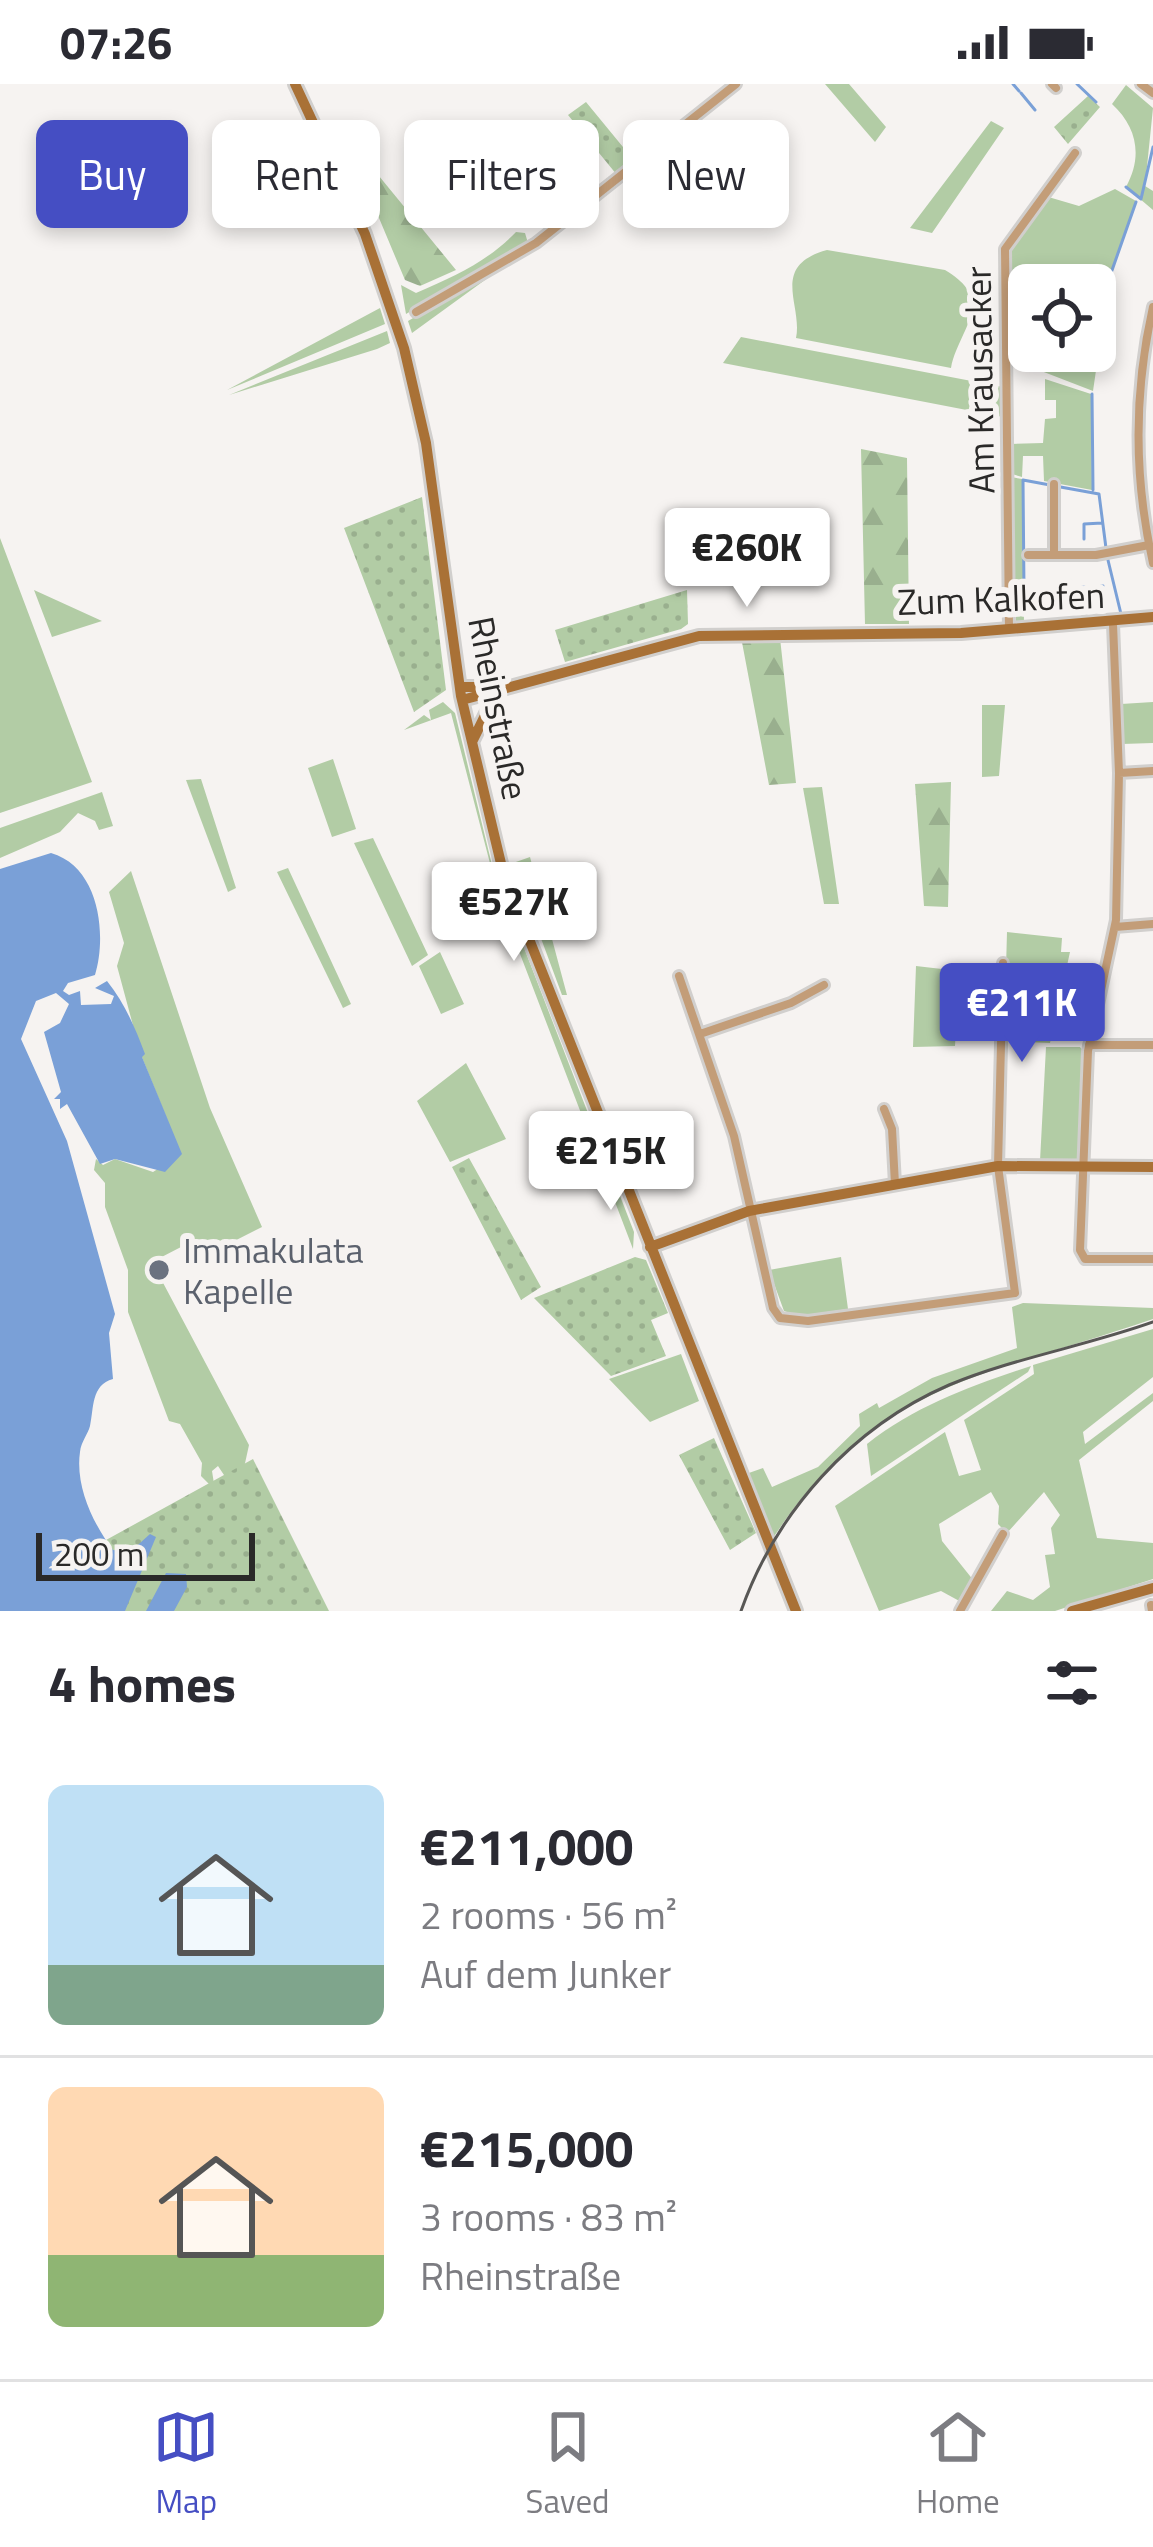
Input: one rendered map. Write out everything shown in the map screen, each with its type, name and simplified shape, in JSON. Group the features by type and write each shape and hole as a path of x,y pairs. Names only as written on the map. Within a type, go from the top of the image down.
{"main road":[{"name":"Rheinstraße","path":"295,84 365,234 404,348 426,442 471,746 504,876 796,1611"},
{"name":"Zum Kalkofen","path":"461,693 499,688 699,636 1009,631 1153,617"},
{"path":"471,746 499,688"},
{"path":"650,1247 749,1211 998,1166 1153,1167"},
{"path":"1072,1611 1153,1588"}],"street":[{"path":"416,312 536,243 736,84"},
{"path":"1142,84 1153,93"},
{"name":"Am Krausacker","path":"1009,631 1005,249 1075,153"},
{"path":"1153,307 1139,408 1153,563"},
{"path":"1054,484 1054,555"},
{"path":"1028,555 1149,545"},
{"path":"1113,624 1118,773 1115,927 1089,1045 1081,1167 1083,1257 1153,1258"},
{"path":"1118,773 1153,771"},
{"path":"1115,927 1153,924"},
{"path":"679,976 734,1136 770,1296 785,1319 1015,1293 998,1166 1003,963"},
{"path":"700,1034 791,1003 824,986"},
{"path":"1089,1045 1153,1045"},
{"path":"884,1109 892,1129 895,1184"},
{"path":"959,1611 1004,1534"}],"green space":[{"path":"825,84 849,84 886,127 875,142"},
{"path":"1126,85 1153,108 1145,186 1153,191 1153,210 1126,187 1135,142 1112,104"},
{"path":"1088,96 1100,107 1068,144 1054,127"},
{"path":"586,102 623,147 623,168 617,175 599,153 599,120 572,120 568,115"},
{"path":"991,121 1004,128 932,233 910,228"},
{"path":"380,177 404,207 404,228 422,228 456,270 420,286 405,280 380,220"},
{"path":"1115,189 1136,201 1114,264 1008,264 1008,248 1045,196 1079,206"},
{"path":"516,232 525,233 528,243 406,314 401,285 416,293 444,281 482,260"},
{"path":"827,250 945,270 961,282 972,305 951,368 796,338 794,276 809,257"},
{"path":"507,264 412,333 408,321"},
{"path":"380,308 385,324 227,390"},
{"path":"387,331 390,343 377,349 229,395"},
{"path":"741,337 1003,387 1003,417 723,363"},
{"path":"1044,372 1096,372 1093,391"},
{"path":"1045,379 1091,394 1092,490 1044,481 1043,456 1023,456 1022,477 1012,474 1011,444 1043,443 1045,419 1056,418 1056,400 1045,400"},
{"path":"861,449 907,458 909,624 865,624"},
{"path":"1011,477 1022,479 1024,623 1016,623"},
{"path":"422,497 446,690 414,712 344,528"},
{"path":"0,538 92,782 0,813"},
{"path":"34,590 102,621 52,637"},
{"path":"687,590 688,624 681,629 565,662 555,630"},
{"path":"741,637 780,638 796,783 769,785"},
{"path":"443,702 455,713 492,865 634,1232 633,1249 504,912 482,925 499,898 451,713 404,730 424,715 431,720 429,710"},
{"path":"1153,702 1153,743 1122,744 1121,704"},
{"path":"982,705 1005,705 999,776 982,777"},
{"path":"333,759 356,829 332,837 308,768"},
{"path":"201,779 236,888 228,892 186,780"},
{"path":"951,782 948,907 924,906 915,784"},
{"path":"822,787 839,904 824,904 803,788"},
{"path":"102,792 113,826 99,830 95,821 78,813 60,832 0,858 0,828"},
{"path":"373,838 428,955 412,966 354,843"},
{"path":"530,857 567,995 562,995 513,863"},
{"path":"288,868 351,1004 343,1008 277,872"},
{"path":"131,871 210,1108 262,1227 191,1263 181,1247 152,1262 249,1445 242,1477 228,1481 218,1466 212,1471 215,1490 201,1476 202,1463 180,1424 169,1421 128,1312 128,1270 105,1207 105,1183 94,1170 96,1159 103,1165 115,1159 153,1172 181,1154 141,1055 117,966 124,943 109,892"},
{"path":"1007,932 1062,938 1061,952 1070,952 1050,1043 1004,1041"},
{"path":"440,952 464,1004 441,1014 419,966"},
{"path":"916,966 959,971 955,1046 913,1047"},
{"path":"1046,1047 1080,1047 1085,1053 1078,1161 1040,1161"},
{"path":"466,1063 506,1139 450,1162 417,1101"},
{"path":"469,1158 541,1287 521,1300 452,1167"},
{"path":"635,1257 646,1260 668,1313 651,1320 666,1356 611,1376 534,1298"},
{"path":"841,1257 848,1309 799,1316 784,1311 769,1270"},
{"path":"1023,1303 1153,1308 1153,1319 989,1372 896,1414 853,1445 812,1486 773,1538 746,1474 763,1468 772,1487 818,1467 860,1426 859,1414 877,1403 879,1408 932,1378 1017,1348 1012,1307"},
{"path":"1153,1329 1153,1377 1083,1432 1085,1444 1153,1393 1153,1401 1079,1460 1097,1538 1153,1543 1153,1579 1055,1611 991,1611 1007,1591 1033,1600 1050,1587 1045,1555 1055,1554 1051,1528 1060,1515 1044,1492 1007,1533 998,1524 999,1506 991,1492 939,1524 942,1541 974,1581 963,1603 941,1591 879,1611 835,1506 945,1432 959,1476 981,1470 964,1420 1034,1374 1033,1365"},
{"path":"681,1354 699,1401 650,1422 609,1379"},
{"path":"1031,1366 871,1476 867,1444 886,1430 945,1398"},
{"path":"714,1438 756,1533 730,1550 679,1455"},
{"path":"253,1459 329,1611 0,1611 0,1471 48,1572"}],"water":[{"path":"51,853 80,872 90,887 99,923 95,975 68,983 63,991 69,995 80,991 81,1005 111,1004 114,996 95,988 107,981 113,989 137,1034 182,1154 165,1172 115,1159 100,1164 67,1104 60,1109 60,1099 54,1099 61,1092 44,1032 60,1023 69,1004 56,993 36,1001 21,1039 67,1141 115,1314 109,1333 113,1379 97,1392 81,1448 83,1492 113,1550 130,1552 150,1534 156,1537 125,1611 0,1611 0,869"},
{"path":"166,1573 186,1574 187,1587 174,1611 146,1611"}],"waterway":[{"path":"1013,84 1019,91"},
{"path":"1077,84 1096,102"},
{"path":"1021,93 1035,110"},
{"path":"1126,187 1141,199 1153,147"},
{"path":"1114,264 1136,202"},
{"path":"1092,394 1093,490"},
{"path":"1050,485 1023,480 1024,591 1103,586"},
{"path":"1055,486 1099,494 1106,548"},
{"path":"1084,539 1084,524 1102,523"},
{"path":"1107,556 1121,614"}],"railway":[{"path":"741,1611 756,1575 797,1507 880,1424 949,1385 1153,1322"}],"place":[{"name":"Immakulata Kapelle","path":"159,1270"}]}
